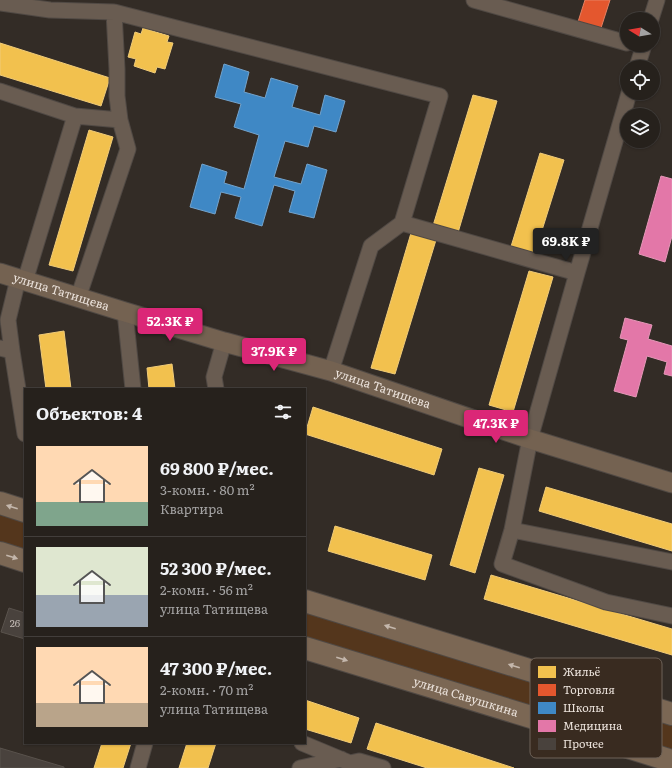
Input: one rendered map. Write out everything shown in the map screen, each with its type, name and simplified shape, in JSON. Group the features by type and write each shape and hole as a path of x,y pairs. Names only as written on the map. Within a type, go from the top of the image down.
{"highway":[{"path":"0,503 24,511"},
{"path":"0,553 24,561"},
{"path":"306,601 530,670"},
{"name":"улица Савушкина","path":"306,648 530,717"},
{"path":"662,711 672,714"},
{"name":"улица Савушкина","path":"660,758 672,762"}],"main road":[{"name":"улица Татищева","path":"0,273 224,342 331,372 530,439 672,483"}],"street":[{"path":"474,0 620,41"},
{"path":"653,12 657,0"},
{"path":"0,3 50,10 114,12 440,96 402,224 371,246 331,372"},
{"path":"78,298 128,149 120,120 117,96 114,12"},
{"path":"0,91 74,116 120,120"},
{"path":"627,100 530,439 512,530 502,564 606,602 672,616"},
{"path":"24,430 6,350 8,320 74,116"},
{"path":"402,224 577,273"},
{"path":"125,312 133,388"},
{"path":"216,388 214,377 224,342"},
{"path":"512,530 672,562"},
{"path":"138,768 146,744"},
{"path":"304,744 348,763"},
{"path":"300,768 348,763 359,760 382,768"}],"shaded area":[{"path":"0,503 24,511 24,561 0,553"},
{"path":"306,601 530,670 530,717 306,647"},
{"path":"662,711 672,714 672,761 662,758"}],"building: Жильё":[{"path":"143,28 169,36 167,42 173,43 165,69 157,67 155,73 134,66 136,59 128,57 135,32 141,34"},
{"path":"0,43 110,78 101,106 0,75"},
{"path":"473,95 497,101 457,236 432,229"},
{"path":"89,130 113,137 73,271 49,265"},
{"path":"540,153 564,160 533,259 509,253"},
{"path":"411,233 436,240 395,374 371,368"},
{"path":"529,271 553,277 513,412 489,405"},
{"path":"64,331 71,388 46,388 39,335"},
{"path":"172,364 175,388 149,388 147,368"},
{"path":"313,407 442,449 434,475 306,434"},
{"path":"479,468 504,475 475,573 450,565"},
{"path":"546,487 672,524 672,551 539,511"},
{"path":"335,526 432,555 425,580 328,551"},
{"path":"491,575 672,629 672,655 484,599"},
{"path":"306,700 359,718 351,743 306,729"},
{"path":"376,723 514,768 427,768 367,749"},
{"path":"102,744 131,744 123,768 94,768"},
{"path":"187,744 216,744 208,768 179,768"}],"building: Торговля":[{"path":"585,0 610,0 600,31 577,25"}],"building: Школы":[{"path":"224,64 249,72 244,92 265,98 271,78 298,86 292,107 320,115 325,95 345,101 336,132 314,126 308,147 285,141 274,177 301,184 307,164 327,170 314,218 289,212 295,191 274,185 262,226 235,218 241,197 221,192 215,214 190,207 202,164 227,172 224,183 244,189 259,135 234,127 241,104 215,97"}],"building: Медицина":[{"path":"661,176 672,179 672,236 665,262 639,254"},
{"path":"625,318 652,325 648,339 672,346 672,376 664,374 667,362 647,356 636,397 614,391 628,340 620,338"}],"building: Прочее":[{"path":"9,608 24,613 24,639 1,632"},
{"path":"0,748 64,767 64,768 0,768"}]}
